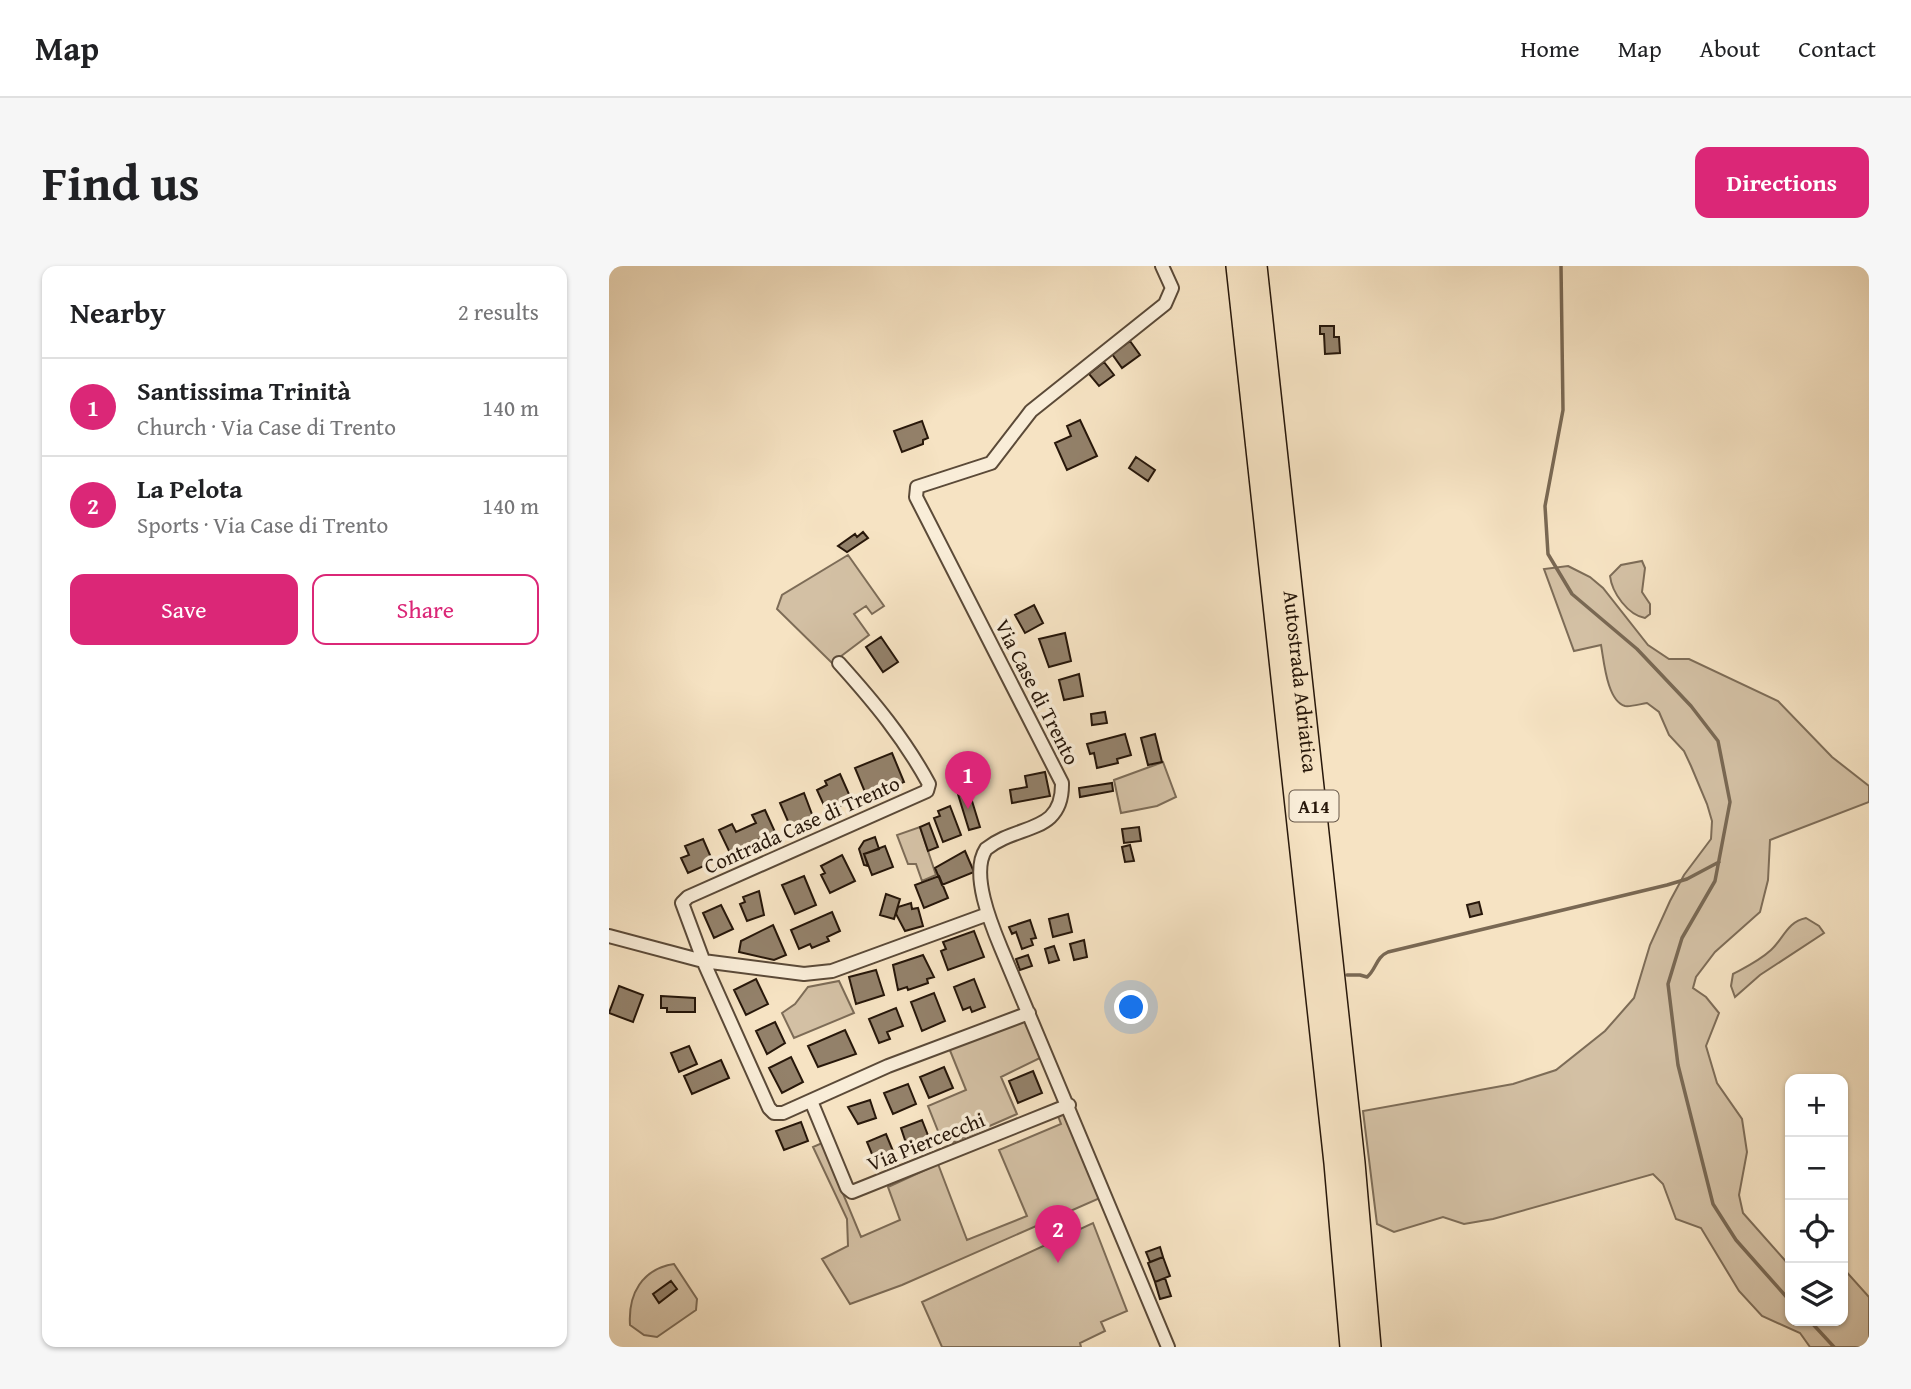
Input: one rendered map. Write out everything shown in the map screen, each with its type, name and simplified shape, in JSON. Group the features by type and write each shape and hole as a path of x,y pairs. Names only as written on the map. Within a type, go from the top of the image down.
{"highway":[{"name":"Autostrada Adriatica","path":"1238,266 1343,1229 1352,1347"},
{"name":"Autostrada Adriatica","path":"1255,266 1353,1163 1369,1347"}],"street":[{"name":"Via Case di Trento","path":"1162,266 1173,288 1165,304 1153,316 1031,411 991,463 918,487 915,497 1062,783 1060,807 1051,818 995,843 983,853 981,865 988,914 1168,1347"},
{"name":"Contrada Case di Trento","path":"703,961 683,912 682,903 688,897 927,791 929,784 909,747 888,718 839,663"},
{"path":"609,936 703,961 804,974 832,971 988,914"},
{"path":"703,961 769,1108 774,1113 783,1113 888,1066 1029,1013"},
{"name":"Via Piercecchi","path":"811,1101 847,1188 852,1192 1069,1105"}],"shaded area":[{"path":"848,555 884,606 872,614 866,606 854,614 869,635 832,663 777,609 782,595"},
{"path":"1642,561 1645,568 1642,592 1650,604 1650,614 1645,618 1633,613 1622,602 1610,576 1621,565"},
{"path":"1568,566 1590,577 1603,588 1648,645 1669,659 1689,659 1778,701 1832,757 1869,786 1869,802 1770,840 1768,880 1760,912 1715,952 1696,977 1693,988 1706,997 1719,1013 1706,1046 1717,1083 1742,1119 1747,1152 1739,1195 1743,1213 1785,1260 1785,1326 1848,1326 1848,1274 1869,1297 1869,1347 1810,1347 1800,1333 1762,1316 1739,1291 1701,1228 1676,1219 1663,1184 1653,1174 1493,1219 1464,1224 1443,1217 1394,1232 1377,1224 1363,1111 1513,1084 1556,1070 1605,1031 1634,998 1650,945 1670,901 1684,875 1711,839 1712,821 1707,804 1684,751 1669,735 1659,712 1647,703 1625,706 1614,697 1607,680 1601,645 1574,651 1544,569"},
{"path":"1163,762 1176,797 1157,806 1121,813 1114,780"},
{"path":"920,827 936,875 922,881 916,864 908,864 897,835"},
{"path":"1806,918 1819,926 1824,933 1760,975 1735,997 1731,986 1733,974 1766,954 1794,923"},
{"path":"839,981 854,1013 794,1038 782,1013 795,1004 808,987"},
{"path":"1025,1018 1042,1057 1001,1077 1017,1114 953,1142 951,1138 942,1141 928,1106 966,1090 949,1048"},
{"path":"1067,1111 1100,1198 902,1285 850,1304 822,1259 848,1246 847,1219 813,1147 822,1143 861,1237 900,1220 888,1187 938,1164 967,1240 1027,1216 999,1150 1061,1124 1058,1116"},
{"path":"1093,1223 1127,1311 1101,1322 1105,1331 1080,1343 1081,1347 942,1347 922,1302"},
{"path":"674,1264 697,1299 696,1310 657,1337 644,1335 630,1325 635,1293 645,1277 653,1271"}],"building":[{"path":"1320,326 1334,326 1334,337 1339,337 1340,353 1325,354 1324,334 1320,334"},
{"path":"1130,341 1140,355 1122,368 1112,354"},
{"path":"1104,362 1114,375 1099,386 1089,374"},
{"path":"1080,420 1097,456 1067,470 1055,443 1071,436 1067,426"},
{"path":"922,421 928,438 923,440 923,444 902,452 894,431"},
{"path":"1136,457 1155,470 1148,481 1129,468"},
{"path":"863,532 868,538 847,552 838,546 855,534 857,537"},
{"path":"1034,605 1043,623 1025,633 1015,615"},
{"path":"1065,633 1071,661 1049,667 1039,639"},
{"path":"881,637 898,662 883,672 866,647"},
{"path":"1079,674 1083,696 1064,700 1059,680"},
{"path":"1105,712 1107,723 1092,725 1091,714"},
{"path":"1125,734 1131,755 1117,759 1118,763 1097,768 1094,753 1090,754 1087,744"},
{"path":"1155,734 1162,762 1148,765 1141,738"},
{"path":"892,753 904,782 867,797 855,768"},
{"path":"1045,772 1050,796 1012,803 1010,790 1027,787 1025,776"},
{"path":"840,774 852,801 827,812 817,790 827,785 825,781"},
{"path":"1112,783 1113,791 1080,797 1079,788"},
{"path":"968,788 980,827 969,830 957,791"},
{"path":"804,793 813,817 790,826 780,803"},
{"path":"950,806 961,835 943,842 934,818 940,816 938,811"},
{"path":"765,810 775,832 730,853 719,830 732,824 736,832 756,823 752,815"},
{"path":"929,823 938,847 928,851 920,827"},
{"path":"1139,827 1141,841 1124,843 1122,829"},
{"path":"875,837 879,849 864,854 868,866 864,865 859,849 864,841"},
{"path":"703,839 713,862 688,873 681,858 689,855 685,846"},
{"path":"1130,845 1134,861 1125,862 1122,847"},
{"path":"885,846 893,867 872,875 864,854"},
{"path":"965,851 974,872 942,885 935,868"},
{"path":"842,855 855,881 830,893 821,875 825,873 821,866"},
{"path":"804,876 816,905 795,914 782,885"},
{"path":"939,876 948,898 924,908 915,885"},
{"path":"759,891 764,915 747,921 740,904 745,902 743,897"},
{"path":"886,894 900,899 894,919 880,915"},
{"path":"1479,902 1482,914 1470,917 1467,905"},
{"path":"911,903 912,909 918,908 923,926 905,931 896,914 898,907"},
{"path":"721,905 733,929 714,938 703,913"},
{"path":"832,912 840,931 827,937 829,941 812,948 810,944 799,949 791,930"},
{"path":"1068,914 1072,932 1053,937 1049,919"},
{"path":"1030,920 1036,938 1031,939 1033,945 1022,949 1016,932 1012,934 1009,927"},
{"path":"773,925 786,955 774,960 739,952 741,941"},
{"path":"974,931 984,957 948,970 941,951 946,949 943,942"},
{"path":"1084,940 1087,957 1074,960 1070,944"},
{"path":"1054,946 1059,960 1049,963 1045,949"},
{"path":"923,955 934,977 927,979 928,983 908,990 907,987 898,990 893,965"},
{"path":"1028,955 1032,966 1020,970 1016,959"},
{"path":"876,970 884,995 856,1004 849,977"},
{"path":"756,979 768,1004 746,1015 734,990"},
{"path":"974,979 985,1007 972,1012 970,1007 963,1010 954,987"},
{"path":"619,986 643,995 633,1022 609,1013"},
{"path":"934,993 945,1021 922,1031 911,1002"},
{"path":"661,996 695,998 695,1012 667,1012 667,1008 661,1008"},
{"path":"896,1008 903,1026 887,1032 890,1039 879,1043 869,1019"},
{"path":"775,1022 785,1043 767,1054 756,1031"},
{"path":"845,1030 856,1054 818,1067 808,1046"},
{"path":"689,1046 697,1064 679,1072 671,1053"},
{"path":"791,1057 803,1082 782,1093 769,1068"},
{"path":"721,1060 729,1078 692,1094 684,1076"},
{"path":"944,1067 953,1088 929,1098 920,1077"},
{"path":"1033,1071 1042,1093 1018,1103 1009,1081"},
{"path":"908,1084 916,1104 893,1114 884,1093"},
{"path":"870,1100 876,1118 858,1124 848,1107"},
{"path":"922,1120 929,1138 907,1146 901,1128"},
{"path":"801,1122 808,1141 784,1150 776,1131"},
{"path":"886,1134 893,1151 874,1159 867,1142"},
{"path":"1160,1247 1163,1257 1150,1262 1146,1252"},
{"path":"1163,1257 1170,1276 1155,1282 1148,1263"},
{"path":"1165,1278 1171,1296 1160,1299 1155,1282"},
{"path":"671,1281 677,1289 659,1303 653,1294"}],"waterway":[{"path":"1561,266 1563,410 1545,506 1548,554 1572,594 1637,649 1691,706 1718,741 1730,802 1715,881 1682,938 1668,984 1678,1065 1713,1204 1736,1240 1785,1295"},
{"path":"1360,975 1367,977 1381,957 1388,952 1667,885 1687,879 1719,862"},
{"path":"1347,975 1359,975"},
{"path":"1815,1326 1834,1347"}],"place":[{"name":"Santissima Trinità","path":"968,809"},
{"name":"La Pelota","path":"1058,1263"}]}
